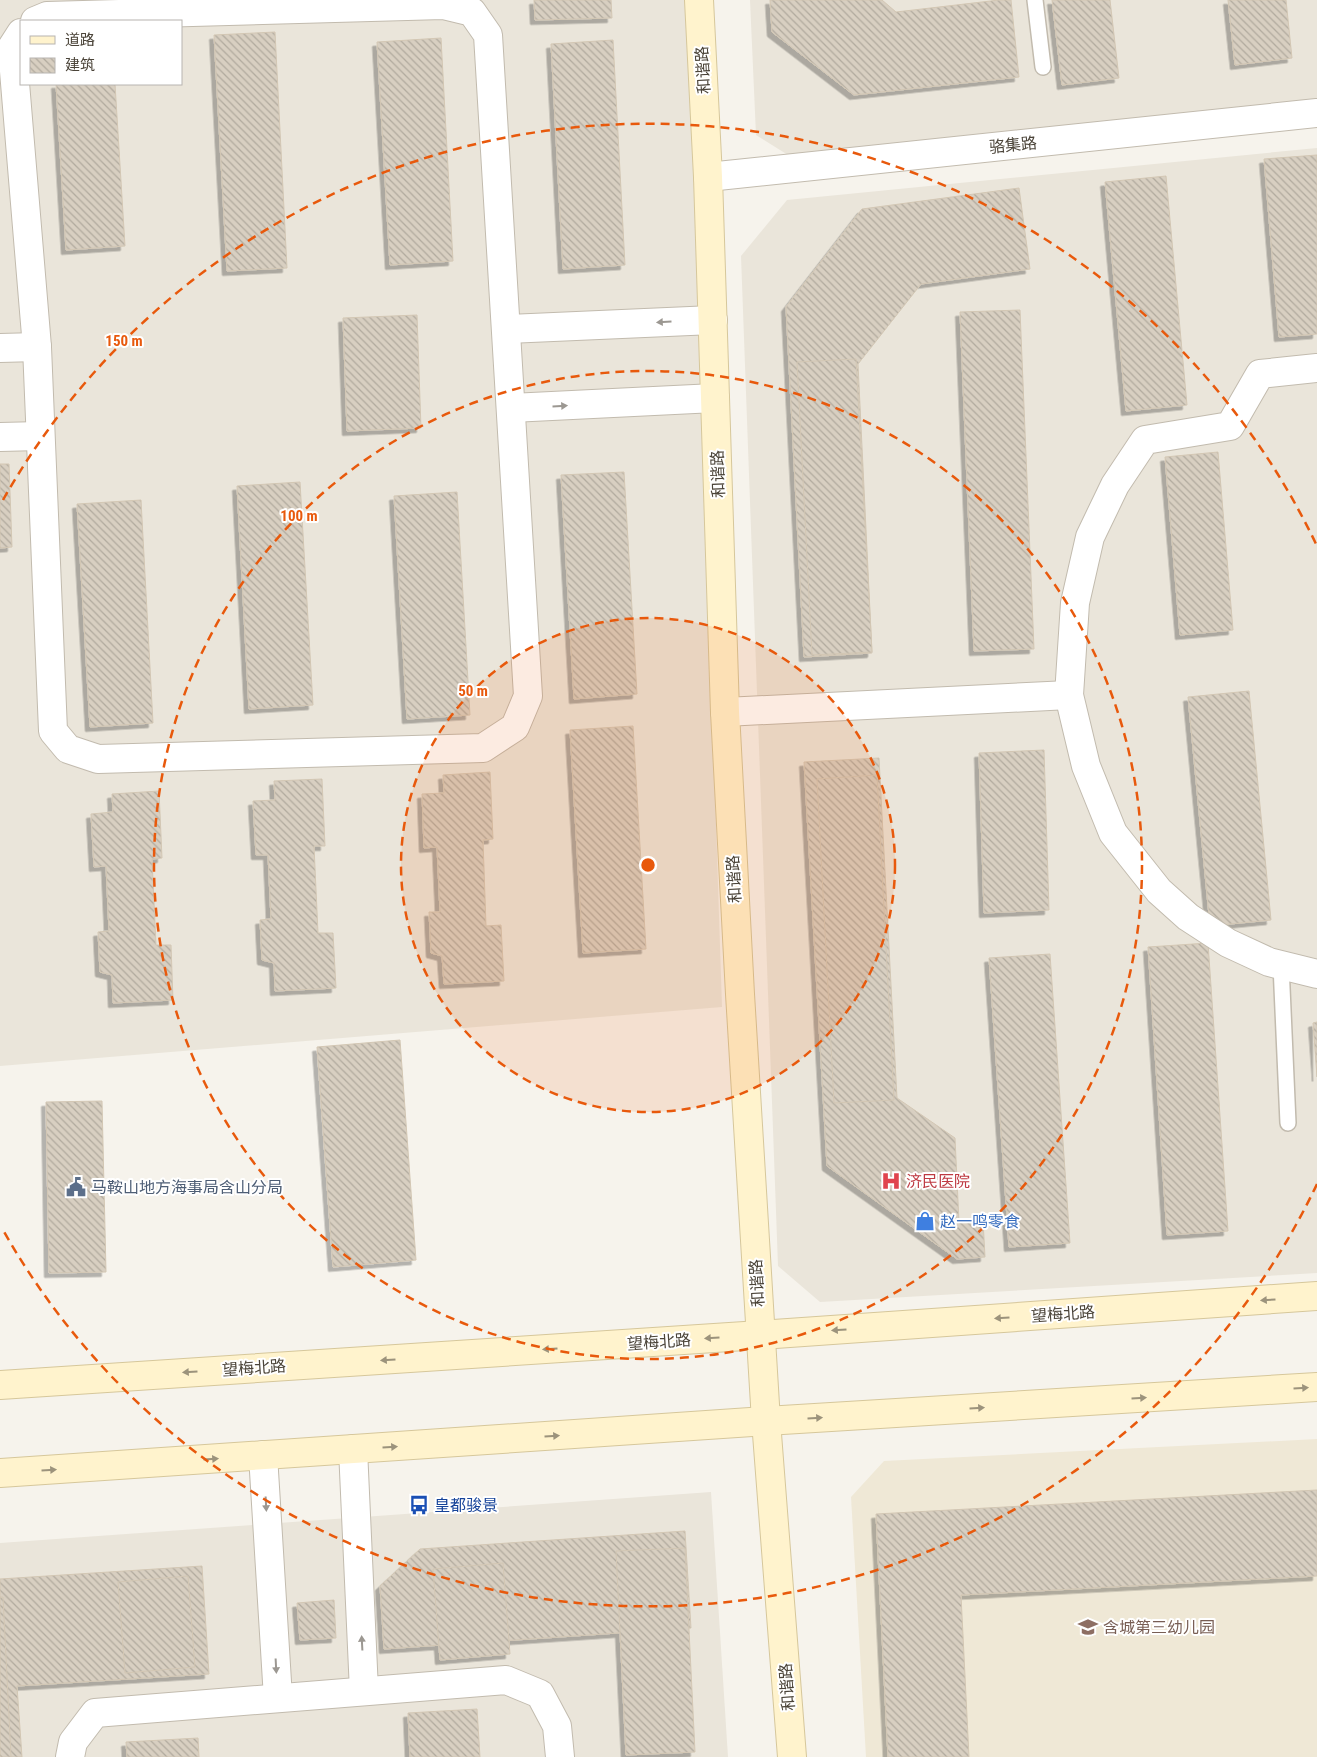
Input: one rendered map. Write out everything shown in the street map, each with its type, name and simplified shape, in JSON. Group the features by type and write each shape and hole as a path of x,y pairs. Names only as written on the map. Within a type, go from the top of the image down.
{"main road":[{"name":"和谐路","path":"699,0 708,177 726,712 740,994 760,1335 792,1757"},
{"name":"望梅北路","path":"0,1385 1317,1296"},
{"path":"0,1473 766,1421 1317,1387"}],"street":[{"path":"20,35 12,47 37,346 53,731 68,750 98,759 483,748 515,727 528,696 488,35 472,12 443,5 47,16 37,20"},
{"name":"骆集路","path":"708,177 1317,113"},
{"path":"506,329 713,320"},
{"path":"0,348 37,346"},
{"path":"1317,368 1260,374 1230,426 1145,440 1115,485 1090,537 1075,603 1069,695 1086,766 1113,833 1158,891 1188,917 1228,943 1269,962 1317,974"},
{"path":"511,408 715,398"},
{"path":"0,437 40,436"},
{"path":"726,712 1069,695"},
{"path":"353,1449 364,1691"},
{"path":"264,1455 278,1698"},
{"path":"70,1757 73,1742 95,1713 506,1680 540,1694 557,1726 560,1757"}],"lane":[{"path":"1035,0 1043,67"},
{"path":"1281,965 1288,1123"}],"shaded area":[{"path":"0,0 689,0 722,1007 0,1066"},
{"path":"750,0 1317,0 1317,108 804,165 756,135"},
{"path":"1317,148 1317,1273 820,1302 778,1266 741,256 787,200"},
{"name":"含城第三幼儿园","path":"1317,1439 1317,1757 866,1757 851,1497 884,1461"},
{"name":"皇都骏景","path":"711,1492 728,1757 0,1757 0,1543"}],"building":[{"path":"534,0 611,0 612,18 535,20"},
{"path":"770,0 882,0 896,12 1011,0 1019,77 854,95 772,32"},
{"path":"1052,0 1110,0 1119,78 1062,85"},
{"path":"1228,0 1286,0 1292,58 1235,65"},
{"path":"275,32 287,268 227,271 214,35"},
{"path":"441,38 453,261 390,265 377,42"},
{"path":"613,40 625,265 563,269 551,44"},
{"path":"56,85 115,85 125,246 66,250"},
{"path":"1317,155 1317,334 1279,337 1264,159"},
{"path":"1166,176 1187,405 1126,411 1105,182"},
{"path":"1019,188 1030,269 921,284 858,364 872,653 804,657 786,307 862,209"},
{"path":"1020,310 1034,649 974,651 960,312"},
{"path":"417,315 421,428 347,431 343,318"},
{"path":"856,359 872,652 812,655 797,362"},
{"path":"1218,452 1233,630 1180,635 1165,457"},
{"path":"0,464 9,464 12,547 0,548"},
{"path":"624,472 637,694 574,699 561,475"},
{"path":"300,482 313,705 249,709 237,486"},
{"path":"457,492 470,715 407,719 394,496"},
{"path":"141,500 153,723 90,727 77,504"},
{"path":"1249,691 1271,920 1210,926 1188,697"},
{"path":"633,726 646,949 583,953 570,730"},
{"path":"1044,750 1049,910 984,913 979,753"},
{"path":"879,758 897,1098 955,1138 959,1222 983,1220 985,1257 957,1259 827,1166 804,762"},
{"path":"490,772 493,839 483,840 486,926 501,925 504,981 444,984 442,956 431,953 429,912 440,912 437,847 424,848 422,794 444,793 443,775"},
{"path":"877,775 894,1100 834,1103 817,779"},
{"path":"322,779 325,846 314,846 318,933 333,933 336,988 275,991 274,963 262,960 260,920 271,919 268,855 256,855 253,801 275,800 274,781"},
{"path":"159,791 162,858 152,859 156,945 171,945 173,1000 113,1003 112,975 100,972 98,932 109,931 106,866 94,867 91,814 113,812 112,794"},
{"path":"1208,943 1228,1231 1167,1235 1148,947"},
{"path":"1050,954 1070,1243 1009,1247 989,958"},
{"path":"1317,1022 1317,1077 1313,1023"},
{"path":"400,1040 416,1260 333,1267 317,1047"},
{"name":"马鞍山地方海事局含山分局","path":"102,1101 106,1272 49,1273 46,1102"},
{"path":"1317,1490 1317,1576 961,1595 969,1757 888,1757 876,1514"},
{"path":"685,1531 691,1628 384,1649 380,1586 420,1549"},
{"path":"685,1548 695,1752 626,1755 616,1551"},
{"path":"503,1563 510,1654 440,1660 433,1569"},
{"path":"202,1566 209,1674 17,1686 22,1757 0,1757 0,1579"},
{"path":"188,1576 195,1667 125,1673 118,1582"},
{"path":"0,1597 3,1597 11,1757 0,1757"},
{"path":"334,1600 336,1638 300,1640 297,1603"},
{"path":"477,1709 480,1757 410,1757 408,1713"},
{"path":"198,1738 199,1757 127,1757 126,1742"}],"place":[{"name":"济民医院","path":"891,1181"},
{"name":"马鞍山地方海事局含山分局","path":"76,1187"},
{"name":"赵一鸣零食","path":"925,1221"},
{"name":"皇都骏景","path":"419,1505"},
{"name":"含城第三幼儿园","path":"1088,1627"}]}
